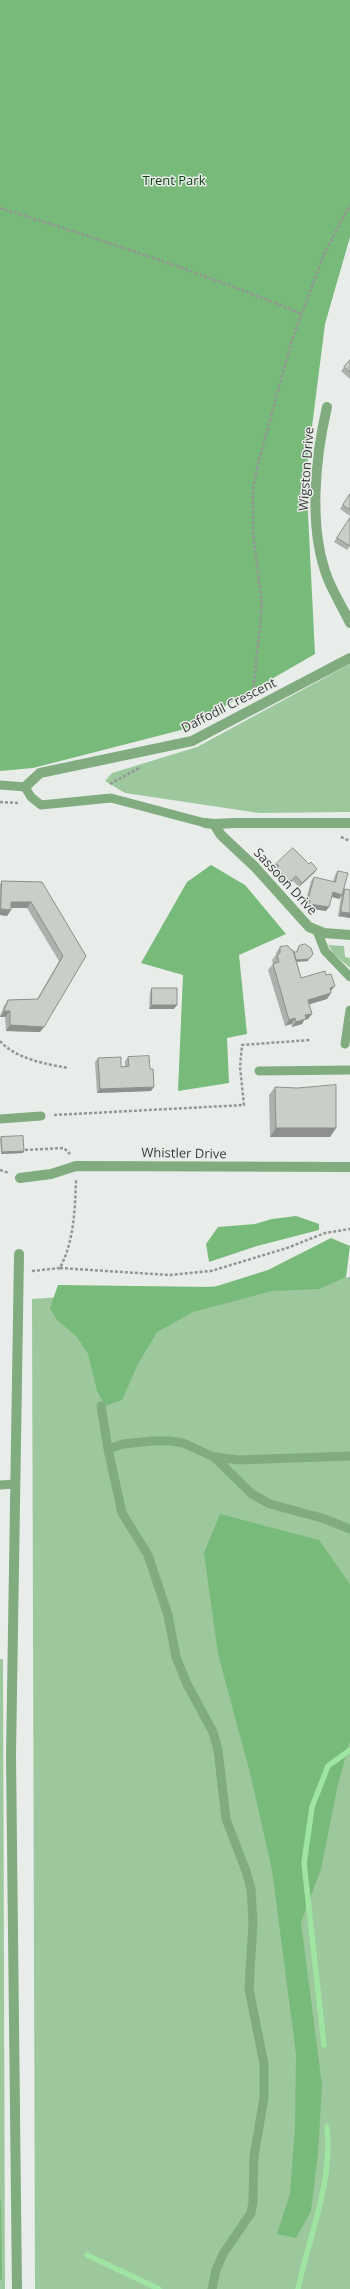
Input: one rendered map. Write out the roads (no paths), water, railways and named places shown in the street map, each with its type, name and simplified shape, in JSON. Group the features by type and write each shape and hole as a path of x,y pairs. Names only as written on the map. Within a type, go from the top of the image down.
{"street":[{"name":"Wigston Drive","path":"327,407 318,462 316,505 320,552 328,579 350,622"},
{"name":"Daffodil Crescent","path":"25,787 40,773 192,742 350,658"},
{"path":"209,823 235,822 323,825 350,823"},
{"name":"Sassoon Drive","path":"209,823 255,867 309,927 324,933 350,935"},
{"name":"Whistler Drive","path":"20,1178 52,1174 76,1166 350,1168"},
{"path":"17,2289 11,1755 19,1254"}],"lane":[{"path":"0,785 25,787 31,797 42,805 111,798 209,823"},
{"path":"317,931 325,951 350,977"},
{"path":"345,1044 350,1010"},
{"path":"259,1071 350,1070"},
{"path":"0,1119 41,1116"},
{"path":"101,1406 108,1450 122,1513 148,1555 168,1615 176,1657 187,1684 213,1732 218,1750 226,1819 246,1870 251,1889 253,1922 249,1990 264,2064 264,2098 254,2156 253,2202 251,2213 223,2254 216,2270 212,2289"},
{"path":"108,1450 123,1444 171,1441 183,1443 214,1457 238,1460 350,1456"},
{"path":"214,1457 252,1494 270,1504 322,1518 350,1529"},
{"path":"0,1485 16,1484"}],"waterway":[{"path":"324,2045 304,1863 312,1807 328,1766 350,1750"},
{"path":"298,2289 319,2209 327,2168 327,2127"},
{"path":"87,2255 159,2289"}],"park label":[{"name":"Trent Park","path":"174,181"}]}
